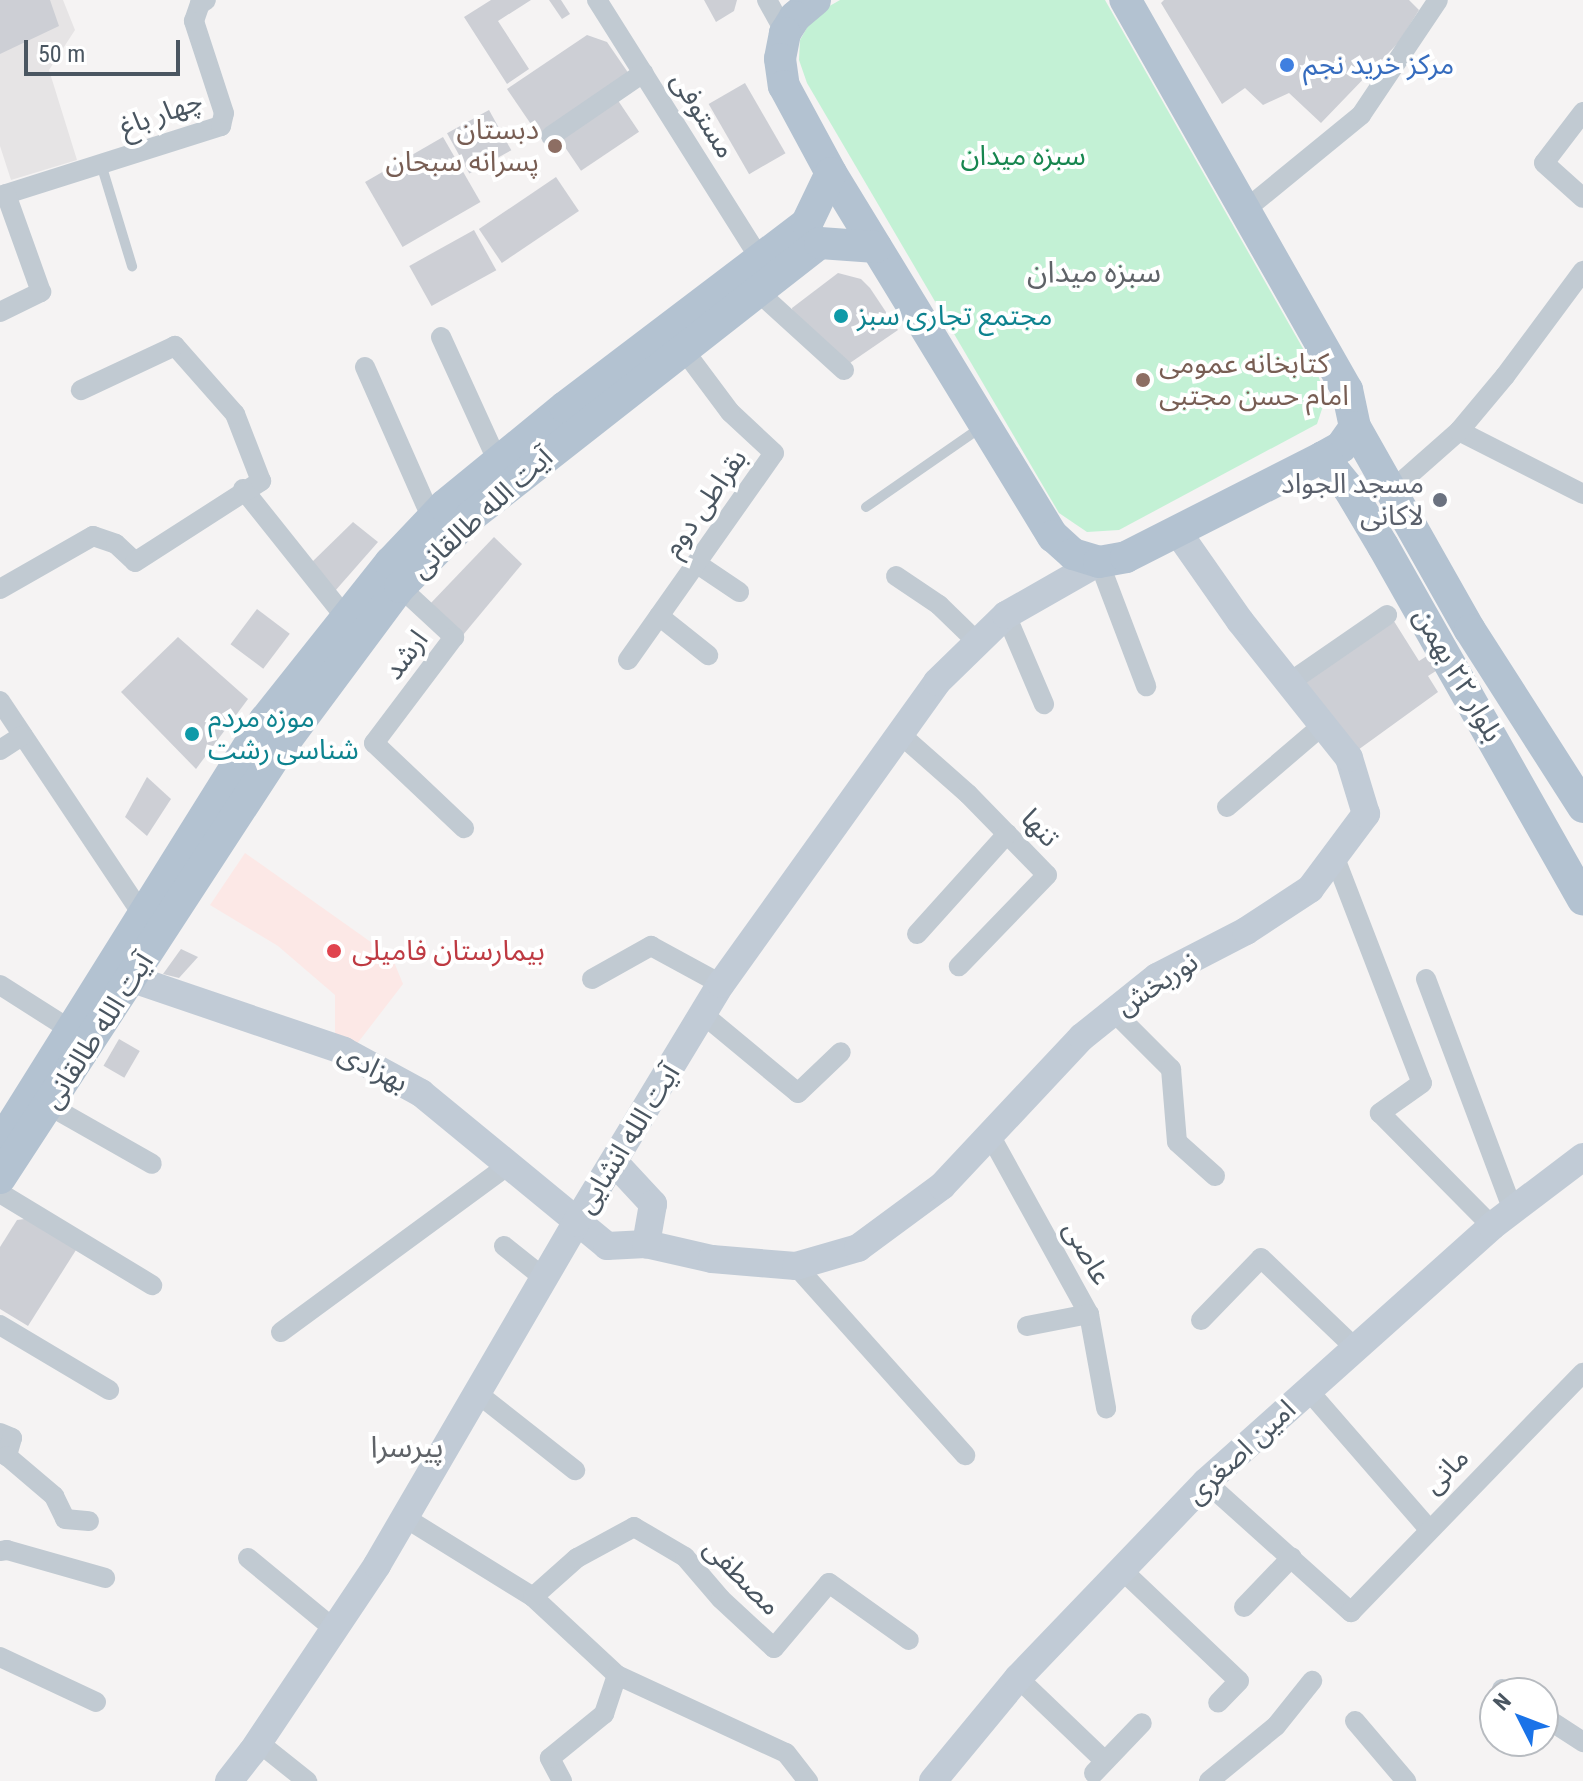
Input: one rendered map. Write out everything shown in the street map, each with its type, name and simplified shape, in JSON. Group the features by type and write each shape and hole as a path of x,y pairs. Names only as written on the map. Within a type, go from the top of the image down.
{"main road":[{"path":"815,0 795,17 785,33 780,59 784,86 831,173 1053,536 1073,554 1099,562 1126,557 1323,457 1341,447 1355,427 1347,390 1125,0"},
{"name":"آیت الله طالقانی","path":"0,1178 133,979 281,747 400,587 470,517 683,349 807,223 831,173"},
{"path":"815,207 831,206 843,219 834,244"},
{"name":"آیت الله طالقانی","path":"0,1142 265,720 345,617 432,519 498,462 758,275 820,243 876,247"},
{"name":"بلوار ۲۲ بهمن","path":"1355,427 1470,630 1583,807"},
{"name":"بلوار ۲۲ بهمن","path":"1323,457 1349,489 1520,783 1583,899"},
{"path":"1349,489 1346,476 1354,464 1368,461 1385,480"},
{"path":"1520,783 1555,763"}],"street":[{"name":"مستوفی","path":"597,0 643,73 758,275 844,370"},
{"path":"767,0 785,33"},
{"path":"1245,210 1361,115 1438,0"},
{"name":"چهار باغ","path":"3,195 221,126 224,113 194,21 203,2"},
{"path":"551,136 643,73"},
{"path":"1583,112 1544,163 1583,198"},
{"path":"0,312 41,292 3,195"},
{"path":"1385,480 1459,431 1505,376 1582,273"},
{"path":"441,337 498,462"},
{"path":"81,390 175,346 235,414 252,485 345,617"},
{"name":"بقراطی دوم","path":"628,660 774,453 730,412 683,349"},
{"path":"365,367 432,519"},
{"path":"1459,431 1583,494"},
{"path":"0,589 93,536 116,544 135,562 252,485"},
{"name":"نوربخش","path":"576,1223 607,1246 646,1244 712,1259 796,1266 858,1248 942,1186 1082,1037 1157,977 1246,931 1310,889 1366,814 1349,758 1240,621 1177,531"},
{"path":"1099,562 1146,686"},
{"name":"آیت الله انشایی","path":"229,1781 334,1629 404,1517 576,1223 721,984 937,682 1006,615 1099,562"},
{"path":"696,563 739,592"},
{"path":"896,576 939,605 977,642"},
{"name":"ارشد","path":"400,587 454,637 374,743 464,828"},
{"path":"1006,615 1044,704"},
{"path":"1290,682 1387,615"},
{"path":"659,616 708,655"},
{"path":"0,701 142,914"},
{"path":"1227,807 1323,725"},
{"name":"تنها","path":"900,734 1047,875 959,966"},
{"path":"0,750 23,735"},
{"path":"917,934 1007,834"},
{"path":"1335,858 1422,1083 1380,1113 1503,1218"},
{"path":"592,979 651,946 721,984"},
{"name":"بهزادی","path":"133,979 344,1051 421,1093 576,1223"},
{"path":"1426,979 1503,1218"},
{"path":"0,985 71,1030"},
{"path":"1114,1012 1171,1069 1177,1142 1215,1176"},
{"path":"704,1015 798,1093 841,1052"},
{"path":"50,1106 152,1164"},
{"name":"عاصی","path":"990,1135 1089,1314 1106,1408"},
{"name":"امین اصغری","path":"933,1781 1018,1678 1206,1482 1354,1347 1503,1218 1583,1157"},
{"path":"615,1163 653,1204 646,1244"},
{"path":"281,1332 508,1165"},
{"path":"0,1193 152,1285"},
{"path":"504,1246 544,1278"},
{"path":"1201,1320 1261,1258 1354,1347"},
{"path":"796,1266 965,1455"},
{"path":"1027,1326 1089,1314"},
{"path":"0,1325 109,1390"},
{"name":"مانی","path":"1292,1557 1351,1612 1428,1528 1583,1373"},
{"path":"1308,1390 1428,1528"},
{"path":"477,1393 575,1470"},
{"path":"0,1433 12,1438 7,1456 54,1496 65,1519 89,1521"},
{"path":"1206,1482 1292,1557 1244,1607"},
{"path":"404,1517 533,1597 617,1675 786,1753 808,1781"},
{"name":"مصطفی","path":"533,1597 577,1558 634,1527 685,1557 721,1599 774,1648 829,1583 909,1640"},
{"path":"0,1551 7,1550 105,1578"},
{"path":"248,1558 334,1629"},
{"path":"1122,1570 1239,1681 1218,1703"},
{"path":"0,1657 96,1702"},
{"path":"562,1781 550,1758 604,1714 617,1675"},
{"path":"1018,1678 1100,1767 1142,1723"},
{"path":"1209,1781 1276,1726 1312,1681"},
{"path":"1355,1721 1406,1781"},
{"path":"1559,1726 1583,1742"},
{"path":"258,1742 307,1781"}],"lane":[{"path":"101,164 132,266"},
{"path":"866,507 985,425"}],"shaded area":[{"path":"0,0 63,0 75,30 49,70 77,160 11,180 0,146"},
{"name":"بیمارستان فامیلی","path":"245,853 392,957 403,984 353,1049 335,1041 335,995 278,946 210,905"}],"green space":[{"name":"سبزه میدان","path":"840,0 1105,0 1318,375 1326,397 1317,424 1119,530 1087,532 1059,513 807,83 799,60 800,40 814,15"}],"building":[{"path":"0,0 50,0 59,26 0,54"},
{"path":"491,0 531,0 498,21 529,69 507,84 464,17"},
{"path":"549,0 561,0 570,14 562,19"},
{"path":"704,0 737,0 734,11 716,22"},
{"name":"مرکز خرید نجم","path":"1164,0 1409,0 1419,10 1399,42 1321,123 1289,93 1263,105 1245,88 1222,104 1161,3"},
{"path":"587,35 607,42 629,74 539,136 507,89"},
{"path":"745,83 786,153 749,174 709,104"},
{"path":"615,96 639,132 581,171 557,135"},
{"path":"489,110 511,150 469,174 447,133"},
{"path":"443,137 480,202 403,247 365,182"},
{"path":"556,177 579,211 502,263 479,229"},
{"path":"474,230 496,270 432,306 409,266"},
{"name":"مجتمع تجاری سبز","path":"838,273 861,279 898,330 847,365 794,321 792,308"},
{"path":"353,522 378,542 335,591 311,563"},
{"path":"494,537 522,564 463,635 429,605"},
{"path":"257,609 290,634 263,669 231,644"},
{"path":"1392,618 1419,661 1441,647 1450,662 1428,676 1438,692 1351,755 1296,682"},
{"name":"موزه مردم شناسی رشت","path":"178,637 248,699 196,769 121,692"},
{"path":"147,777 171,799 147,836 125,817"},
{"path":"181,949 198,957 179,978 163,974"},
{"path":"119,1039 140,1051 124,1078 104,1066"},
{"path":"32,1218 76,1250 28,1326 0,1309 0,1247 17,1220"}],"place":[{"name":"مرکز خرید نجم","path":"1287,65"},
{"name":"دبستان پسرانه سبحان","path":"555,146"},
{"name":"مجتمع تجاری سبز","path":"841,316"},
{"name":"کتابخانه عمومی امام حسن مجتبی","path":"1143,380"},
{"name":"مسجد الجواد لاکانی","path":"1440,500"},
{"name":"موزه مردم شناسی رشت","path":"192,734"},
{"name":"بیمارستان فامیلی","path":"334,951"}],"district":[{"name":"سبزه میدان","path":"1094,272"},
{"name":"پیرسرا","path":"407,1447"}]}
